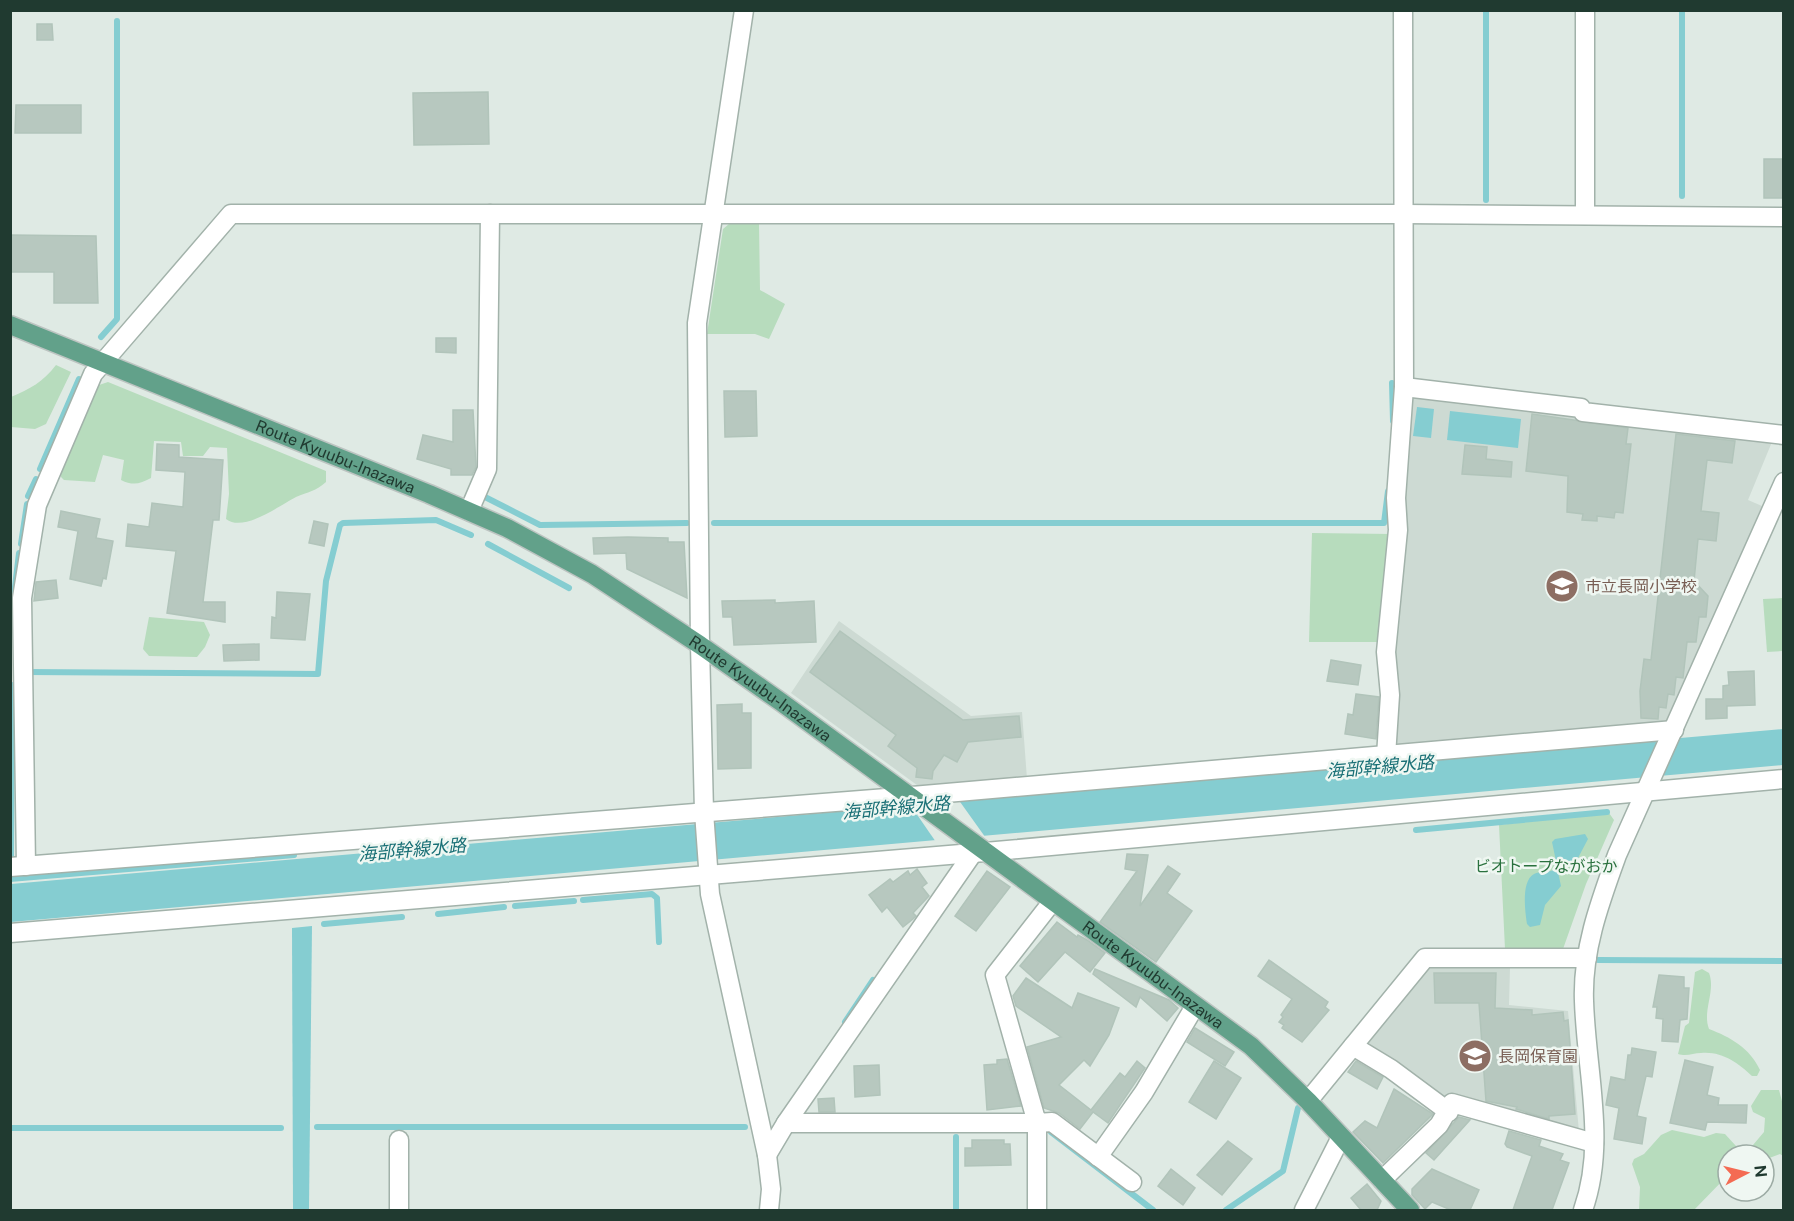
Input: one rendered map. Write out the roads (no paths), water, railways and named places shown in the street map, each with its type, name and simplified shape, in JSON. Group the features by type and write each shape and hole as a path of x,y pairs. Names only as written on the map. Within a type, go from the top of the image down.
{"main road":[{"name":"Route Kyuubu-Inazawa","path":"10,326 469,511 507,528 592,574 700,645 916,799 976,849 1251,1046 1308,1101 1410,1210"}],"street":[{"path":"744,10 697,323 700,645 704,817 710,894 767,1155 771,1189 769,1210"},
{"path":"1386,756 1390,695 1386,652 1398,530 1396,498 1404,387 1403,10"},
{"path":"1585,10 1585,215"},
{"path":"1672,732 704,817 18,866 22,598 37,505 93,374 231,214 1784,216"},
{"path":"469,511 487,469 490,214"},
{"path":"1404,387 1581,408 1583,412 1784,435"},
{"path":"1583,1210 1594,1166 1584,1000 1587,958 1596,911 1617,855 1784,482"},
{"path":"10,933 708,870 976,849 1648,786 1784,779"},
{"path":"767,1155 786,1123 976,849"},
{"path":"1037,1210 1037,1122 995,975 1052,902"},
{"path":"1308,1101 1425,958 1587,958"},
{"path":"1098,1157 1144,1092 1195,1006"},
{"path":"1353,1046 1391,1069 1449,1112"},
{"path":"1382,1180 1439,1125 1449,1112 1452,1102 1594,1143"},
{"path":"786,1123 1052,1122 1132,1182"},
{"path":"1304,1210 1341,1137"},
{"path":"399,1140 399,1210"}],"water":[{"path":"1417,407 1434,409 1431,438 1413,436"},
{"path":"1450,411 1521,419 1518,448 1447,440"},
{"name":"海部幹線水路","path":"1783,729 1783,765 11,922 11,884"},
{"path":"1585,834 1588,839 1578,858 1560,865 1558,872 1561,886 1545,905 1540,925 1530,927 1527,924 1525,912 1527,883 1536,873 1553,870 1556,861 1552,842 1555,839"},
{"path":"312,926 309,1210 293,1210 292,928"}],"waterway":[{"path":"1486,10 1486,200"},
{"path":"1682,10 1682,196"},
{"path":"101,337 117,319 117,21"},
{"path":"40,469 79,379"},
{"path":"1392,383 1393,421"},
{"path":"28,496 36,479"},
{"path":"714,523 1384,523 1388,491"},
{"path":"483,496 540,525 687,523"},
{"path":"21,544 27,504"},
{"path":"26,672 318,674 326,581 340,525 343,523 436,520 471,535"},
{"path":"488,544 569,588"},
{"path":"12,612 19,553"},
{"path":"11,857 12,685"},
{"path":"1416,830 1607,812"},
{"path":"10,879 294,855"},
{"path":"583,900 652,894 657,898 659,942"},
{"path":"515,906 574,901"},
{"path":"438,914 504,907"},
{"path":"324,924 402,917"},
{"path":"1598,960 1784,961"},
{"path":"845,1022 873,980"},
{"path":"1226,1210 1283,1171 1298,1108"},
{"path":"317,1127 745,1127"},
{"path":"10,1128 281,1128"},
{"path":"1051,1132 1153,1210"},
{"path":"956,1137 956,1210"}],"place":[{"name":"市立長岡小学校","path":"1562,586"},
{"name":"長岡保育園","path":"1475,1056"}],"park label":[{"name":"ビオトープながおか","path":"1546,866"}]}
